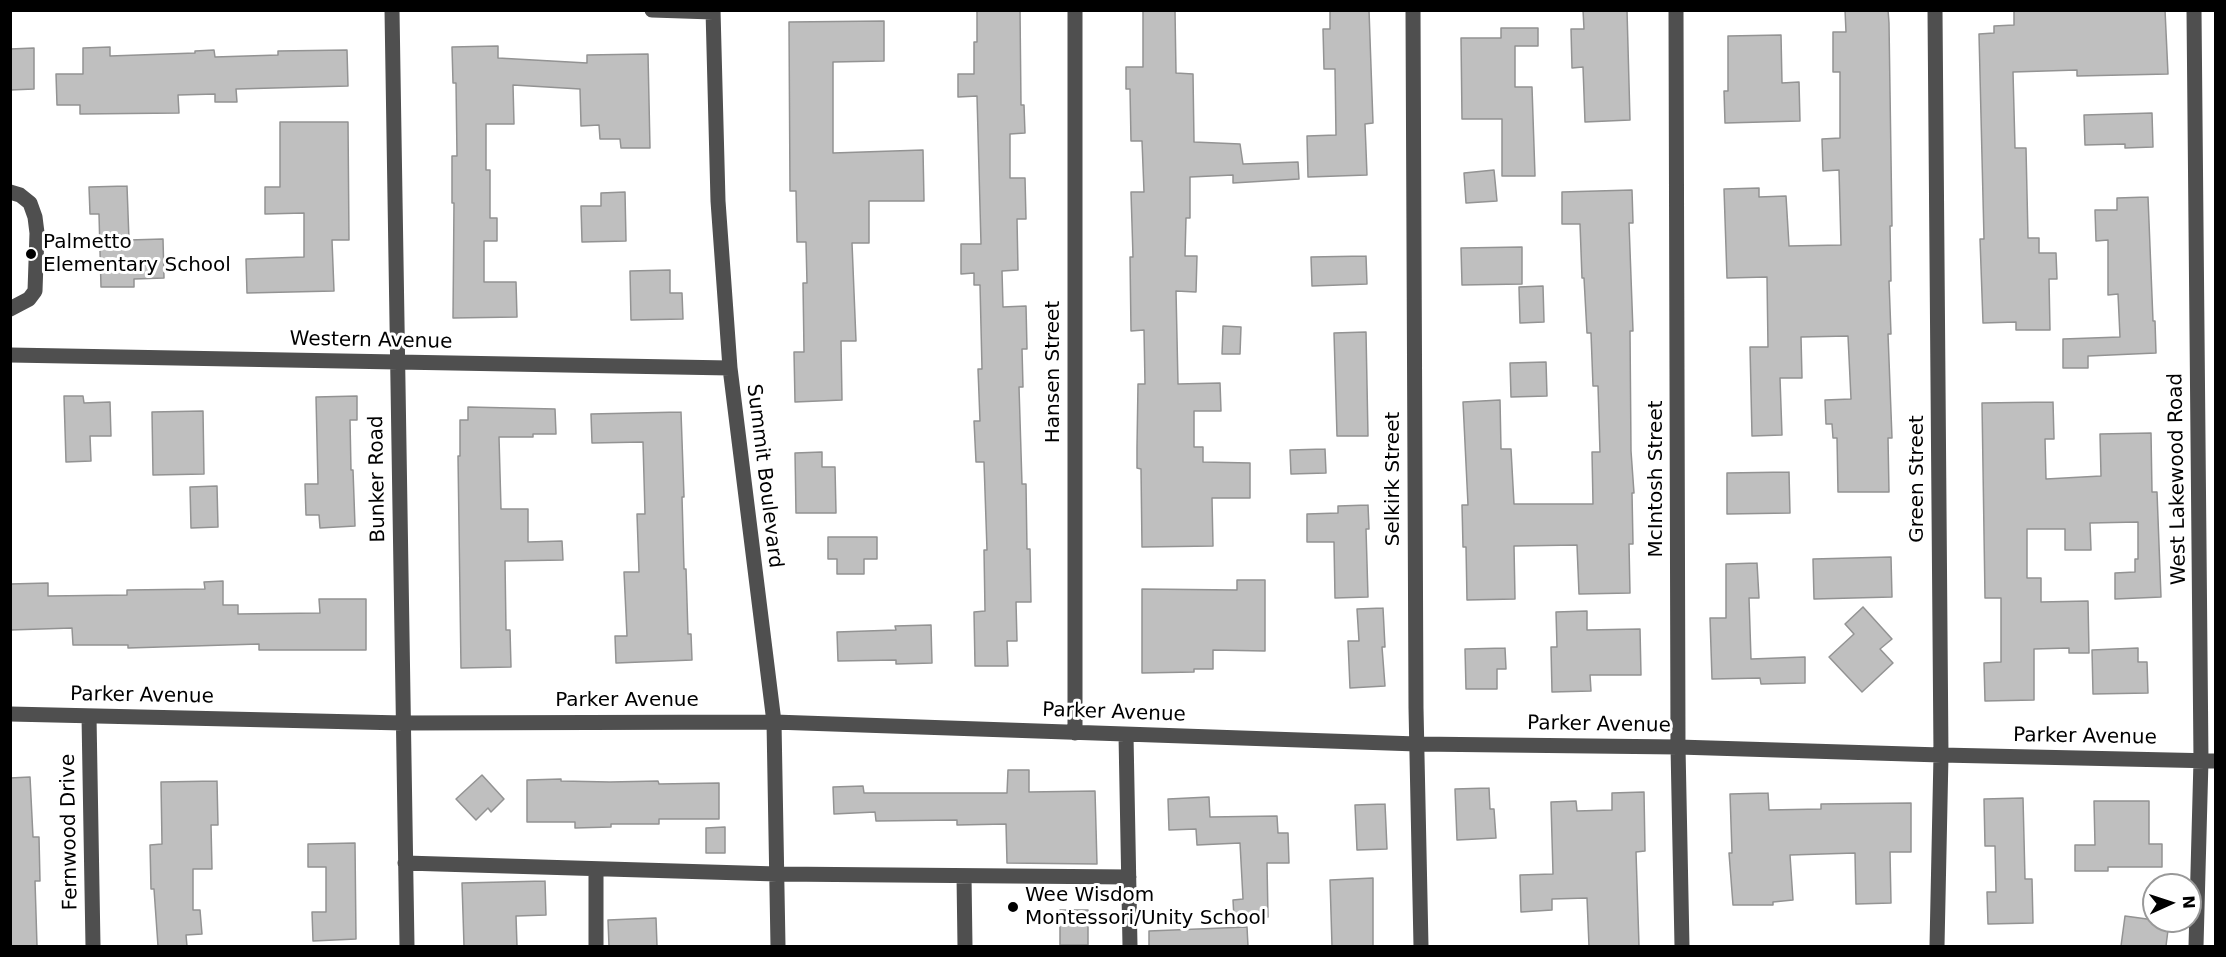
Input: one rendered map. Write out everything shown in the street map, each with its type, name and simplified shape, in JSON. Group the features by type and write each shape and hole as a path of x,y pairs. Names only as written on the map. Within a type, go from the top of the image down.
{"street":[{"name":"Bunker Road","path":"392,10 407,946"},
{"path":"652,10 713,11"},
{"name":"Hansen Street","path":"1075,10 1075,733"},
{"name":"Selkirk Street","path":"1413,10 1417,744 1421,946"},
{"name":"McIntosh Street","path":"1676,10 1678,747 1682,946"},
{"name":"Green Street","path":"1935,10 1941,755 1937,946"},
{"name":"West Lakewood Road","path":"2194,10 2208,760 2196,946"},
{"name":"Summit Boulevard","path":"713,11 718,201 730,368 774,722 778,946"},
{"path":"10,192 20,195 30,203 38,233 35,291 29,299 10,309"},
{"name":"Western Avenue","path":"10,355 730,368"},
{"name":"Parker Avenue","path":"10,714 403,723 774,722 1417,744 1678,747 2208,760"},
{"name":"Fernwood Drive","path":"89,716 93,946"},
{"path":"1126,735 1130,946"},
{"path":"405,863 777,874 1129,877"},
{"path":"596,869 597,946"},
{"path":"964,876 965,946"}],"building":[{"path":"977,10 1020,10 1021,105 1024,105 1025,133 1010,134 1010,178 1025,178 1026,219 1017,219 1018,270 1002,271 1003,307 1026,306 1027,349 1022,349 1023,387 1019,387 1022,484 1026,484 1031,602 1016,602 1017,641 1007,641 1008,666 975,666 974,612 985,611 984,550 987,550 984,462 976,462 974,421 980,421 978,369 982,369 980,285 974,285 974,273 961,274 961,244 981,244 977,96 958,97 958,74 974,74"},
{"path":"1143,10 1175,10 1176,73 1193,74 1194,142 1240,144 1243,164 1298,162 1299,179 1233,183 1233,175 1190,177 1190,218 1186,218 1185,256 1197,256 1196,292 1176,291 1178,384 1220,383 1221,411 1194,411 1194,447 1203,447 1203,462 1250,463 1250,498 1212,498 1213,546 1142,547 1141,469 1137,468 1137,447 1138,384 1145,384 1144,330 1131,331 1130,257 1133,257 1131,192 1144,192 1142,141 1131,141 1130,89 1126,89 1126,67 1143,67"},
{"path":"1330,10 1369,10 1373,123 1365,124 1367,175 1308,177 1307,136 1336,135 1335,69 1324,69 1323,29 1330,29"},
{"path":"1583,10 1627,10 1630,120 1585,122 1583,67 1572,68 1571,29 1584,29"},
{"path":"1845,10 1888,10 1892,226 1890,226 1891,281 1889,281 1891,334 1888,334 1892,438 1888,438 1889,492 1838,492 1837,438 1833,438 1832,424 1826,424 1825,400 1851,399 1848,336 1801,337 1802,378 1780,378 1782,435 1752,436 1750,347 1768,347 1767,277 1727,278 1724,189 1759,188 1759,197 1786,196 1789,246 1841,245 1839,170 1823,171 1822,139 1840,138 1840,72 1833,72 1833,32 1846,32"},
{"path":"2014,10 2165,10 2168,74 2077,76 2077,70 2013,72 2015,148 2026,148 2028,238 2039,238 2039,253 2056,253 2057,279 2049,279 2050,330 2016,330 2016,322 1983,323 1980,239 1984,239 1979,34 1994,33 1994,26 2014,25"},
{"path":"884,21 884,61 833,62 833,153 923,150 924,201 869,201 869,243 852,243 856,341 841,341 842,400 795,402 794,352 804,352 803,283 807,283 806,242 797,242 796,191 790,191 789,22"},
{"path":"1501,28 1538,28 1538,46 1515,46 1515,87 1532,87 1535,176 1502,176 1502,119 1462,119 1461,38 1501,38"},
{"path":"1781,35 1782,83 1799,82 1800,121 1725,123 1724,91 1728,91 1728,36"},
{"path":"498,46 498,58 587,63 587,55 648,54 650,148 621,148 620,139 600,139 599,125 581,126 580,89 513,85 514,124 486,124 486,170 490,170 490,218 497,218 497,241 484,241 484,282 516,282 517,317 453,318 452,156 457,156 456,83 453,83 452,47"},
{"path":"110,47 110,56 195,53 195,51 214,50 215,57 278,55 278,51 347,50 348,86 236,89 237,102 215,102 215,94 178,95 179,113 80,114 80,105 57,105 56,74 83,74 83,48"},
{"path":"34,48 34,89 10,90 10,49"},
{"path":"2152,113 2153,147 2125,148 2125,144 2085,145 2084,115"},
{"path":"280,122 348,122 349,240 332,240 334,291 247,293 246,259 304,257 304,213 265,214 265,187 280,187"},
{"path":"1494,170 1497,201 1466,203 1464,173"},
{"path":"127,186 129,240 163,239 164,278 134,279 134,287 101,287 99,214 90,214 89,187"},
{"path":"1632,190 1633,223 1629,223 1633,331 1630,331 1631,451 1634,493 1632,493 1633,544 1629,544 1630,593 1579,594 1577,545 1514,546 1515,599 1467,600 1462,505 1468,505 1463,402 1500,400 1501,449 1511,449 1514,504 1593,504 1592,452 1600,452 1598,386 1593,386 1591,333 1587,333 1580,224 1562,224 1562,192"},
{"path":"625,192 626,241 582,242 581,206 601,206 601,193"},
{"path":"2148,197 2156,353 2088,356 2088,368 2063,368 2063,339 2120,337 2118,294 2108,295 2108,240 2096,241 2095,210 2117,210 2117,198"},
{"path":"1522,247 1522,284 1462,285 1461,248"},
{"path":"1366,256 1367,284 1312,286 1311,257"},
{"path":"670,270 670,293 682,293 683,319 631,320 630,271"},
{"path":"1543,286 1544,322 1520,323 1519,287"},
{"path":"1223,326 1241,327 1240,354 1222,354"},
{"path":"1366,332 1368,436 1337,436 1334,333"},
{"path":"1546,362 1547,396 1511,397 1510,363"},
{"path":"64,396 83,396 84,403 110,402 111,436 90,436 91,461 66,462"},
{"path":"357,396 357,420 350,420 355,526 320,528 319,515 306,515 305,484 318,484 316,397"},
{"path":"2053,402 2054,439 2045,439 2046,479 2101,476 2100,434 2151,433 2152,492 2157,492 2161,597 2115,599 2115,573 2135,572 2135,559 2138,559 2138,522 2090,523 2091,550 2065,550 2065,529 2027,529 2027,578 2041,578 2041,602 2088,601 2089,653 2069,653 2069,648 2034,649 2034,700 1985,701 1984,663 2001,662 2001,598 1985,598 1982,403"},
{"path":"468,407 555,409 556,434 499,437 501,509 528,509 528,542 562,541 563,560 505,561 506,630 510,630 511,667 461,668 458,456 460,456 460,420 468,420"},
{"path":"203,411 204,474 153,475 152,412"},
{"path":"681,412 684,569 686,569 688,634 691,634 692,660 616,663 615,636 627,636 624,572 639,572 637,514 645,514 643,442 592,443 591,414"},
{"path":"1325,449 1326,473 1291,474 1290,450"},
{"path":"822,452 822,467 835,467 836,513 796,513 795,453"},
{"path":"1789,472 1790,513 1727,514 1727,473"},
{"path":"217,486 218,527 191,528 190,487"},
{"path":"1368,505 1369,529 1366,529 1368,597 1335,598 1334,542 1307,542 1307,514 1338,513 1338,506"},
{"path":"828,537 877,537 877,559 864,559 864,574 837,574 837,559 828,559"},
{"path":"1891,557 1892,597 1814,599 1813,559"},
{"path":"1757,563 1759,598 1749,598 1751,659 1805,657 1805,683 1761,684 1760,678 1712,679 1710,618 1726,618 1726,564"},
{"path":"1237,580 1265,580 1265,651 1213,650 1213,669 1194,669 1194,672 1142,673 1142,589 1237,590"},
{"path":"223,581 223,605 238,605 238,614 320,613 319,599 366,599 366,650 259,650 259,644 128,648 128,645 73,645 72,628 10,630 10,584 48,583 48,596 127,595 127,590 205,589 204,582"},
{"path":"1863,607 1892,639 1880,649 1893,663 1862,692 1829,657 1854,634 1845,624"},
{"path":"1383,608 1385,647 1382,647 1385,686 1350,688 1348,641 1359,641 1357,609"},
{"path":"1587,611 1587,630 1640,629 1641,675 1590,675 1591,691 1552,692 1551,647 1557,647 1556,612"},
{"path":"931,625 932,663 896,664 896,660 838,661 837,632 896,630 895,626"},
{"path":"1505,648 1506,669 1497,669 1497,689 1466,689 1465,649"},
{"path":"2138,648 2138,662 2147,662 2148,693 2093,694 2092,650"},
{"path":"1008,770 1029,770 1029,792 1095,791 1097,864 1007,863 1006,824 957,825 957,820 876,821 875,812 834,814 833,787 863,786 864,793 1007,793"},
{"path":"482,775 504,799 491,812 488,808 476,820 456,799"},
{"path":"30,777 33,837 39,837 40,881 35,881 37,946 10,946 10,778"},
{"path":"561,779 561,781 658,781 659,784 719,783 719,819 659,819 659,824 611,824 611,827 575,828 575,822 527,822 527,780"},
{"path":"217,781 218,825 211,825 212,869 193,869 193,910 200,910 202,934 186,935 187,946 158,946 154,889 151,889 150,845 162,844 161,782"},
{"path":"1489,788 1490,809 1494,809 1496,838 1457,840 1455,789"},
{"path":"1644,792 1645,851 1636,852 1639,946 1589,946 1587,898 1552,899 1552,910 1521,912 1520,875 1553,874 1551,802 1576,801 1577,811 1612,810 1612,793"},
{"path":"1768,793 1769,810 1821,809 1821,804 1911,803 1911,852 1890,852 1891,903 1856,904 1855,853 1790,855 1793,900 1773,902 1773,905 1733,905 1729,853 1732,853 1730,794"},
{"path":"1209,797 1210,817 1277,816 1278,833 1288,833 1289,863 1267,863 1268,917 1234,918 1233,900 1243,899 1240,843 1197,845 1196,829 1169,830 1168,799"},
{"path":"2023,798 2025,879 2032,879 2033,923 1988,924 1987,892 1996,892 1995,846 1985,846 1984,799"},
{"path":"2094,801 2149,801 2149,844 2162,844 2162,867 2108,867 2108,871 2075,871 2075,845 2095,845"},
{"path":"1385,804 1387,849 1357,850 1355,805"},
{"path":"725,827 725,853 706,853 706,828"},
{"path":"355,843 356,939 313,941 312,912 326,912 326,867 308,867 308,844"},
{"path":"1373,878 1373,946 1332,946 1330,880"},
{"path":"545,881 546,915 516,916 517,946 464,946 462,883"},
{"path":"1060,910 1088,910 1088,945 1060,945"},
{"path":"2125,916 2142,918 2142,933 2168,933 2166,946 2121,946"},
{"path":"656,918 657,946 609,946 608,920"},
{"path":"1247,927 1248,946 1149,946 1149,931"}],"place":[{"name":"Palmetto Elementary School","path":"31,254"},
{"name":"Wee Wisdom Montessori/Unity School","path":"1013,907"}]}
